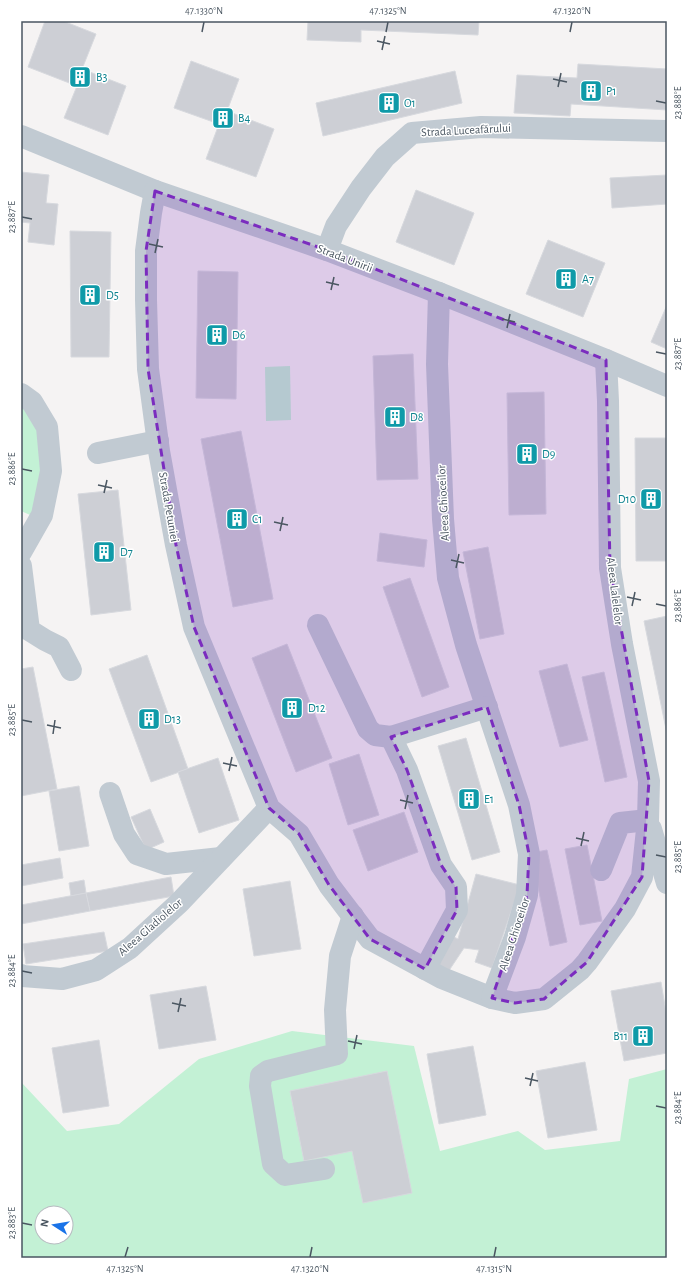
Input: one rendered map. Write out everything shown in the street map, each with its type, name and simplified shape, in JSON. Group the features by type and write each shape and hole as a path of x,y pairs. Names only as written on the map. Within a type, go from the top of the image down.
{"street":[{"name":"Strada Luceafărului","path":"327,250 336,226 361,188 385,157 412,133 480,127 667,131"},
{"name":"Strada Unirii","path":"21,136 155,191 327,250 439,293 667,386"},
{"name":"Strada Petuniei","path":"155,191 146,251 148,369 158,441 176,545 194,627 269,808"},
{"name":"Aleea Ghioceilor","path":"439,293 437,364 443,519 448,578 466,646 520,805 529,854 527,894 516,936 492,998"},
{"name":"Aleea Lalelelor","path":"606,360 608,401 610,568 622,644 649,782 648,820"},
{"path":"21,394 32,402 47,427 51,471 42,515 21,552"},
{"path":"98,452 158,441"},
{"path":"21,566 29,630 59,647 71,670"},
{"path":"318,625 368,729 375,735 391,737 487,707"},
{"path":"391,737 407,770 441,865 456,887 457,910 425,969"},
{"path":"110,793 124,834 138,854 166,864 221,858"},
{"path":"269,808 299,834 329,885 370,939 442,978 492,998 515,1002 544,999 580,970 587,962 625,908 642,877 648,820"},
{"name":"Aleea Gladiolelor","path":"21,975 62,979 96,970 130,948 179,903 269,808"},
{"path":"601,870 620,823 648,820"},
{"path":"648,820 667,883"},
{"path":"324,1170 285,1175 273,1164 266,1131 260,1086 261,1076 268,1071 336,1054 335,1010 340,956 352,916"}],"highlighted area":[{"path":"155,191 327,250 606,360 610,568 649,781 642,877 587,962 544,999 515,1003 492,998 527,895 529,854 519,805 487,707 391,737 407,770 441,865 456,887 457,910 425,969 370,939 329,885 299,834 269,808 194,627 176,545 148,369 146,251"}],"green space":[{"path":"290,366 291,420 266,421 265,367"},
{"path":"21,399 45,428 37,518 21,511"},
{"path":"292,1031 414,1046 440,1151 518,1131 545,1150 620,1141 629,1079 667,1069 667,1258 21,1258 21,1082 67,1131 119,1124 199,1059"}],"building":[{"name":"B3","path":"45,21 63,21 96,34 82,69 126,86 108,135 64,118 77,86 28,67"},
{"path":"308,21 479,21 478,35 361,30 361,42 307,40"},
{"name":"B4","path":"191,61 239,79 227,111 274,129 256,177 206,159 219,124 174,108"},
{"name":"P1","path":"578,64 667,69 667,110 571,104 570,116 514,113 517,75 577,78"},
{"name":"O1","path":"455,71 462,103 323,136 316,103"},
{"path":"21,172 49,175 46,203 58,204 54,245 28,242 30,223 21,222"},
{"path":"667,175 667,204 612,208 610,178"},
{"path":"416,190 474,213 454,265 396,242"},
{"name":"D5","path":"70,231 111,232 109,357 71,357"},
{"name":"A7","path":"548,240 605,263 583,317 526,294"},
{"name":"D6","path":"198,271 238,272 236,399 196,398"},
{"path":"667,305 667,349 651,342"},
{"name":"D8","path":"413,354 418,479 377,480 373,356"},
{"name":"D9","path":"544,392 546,514 509,515 507,393"},
{"name":"C1","path":"241,431 273,599 233,607 201,439"},
{"name":"D10","path":"635,438 667,438 667,561 636,561"},
{"name":"D7","path":"118,490 131,610 91,615 78,494"},
{"path":"380,533 427,540 424,567 377,561"},
{"path":"488,547 504,634 480,639 463,552"},
{"path":"410,578 449,687 422,697 383,587"},
{"path":"667,616 667,734 644,621"},
{"name":"D12","path":"287,644 332,758 296,772 252,658"},
{"name":"D13","path":"147,655 188,769 151,782 109,669"},
{"path":"567,664 588,740 560,747 539,671"},
{"path":"33,667 57,789 21,796 21,669"},
{"path":"604,672 627,777 605,782 582,677"},
{"name":"E1","path":"466,738 500,852 472,860 438,746"},
{"path":"359,754 379,815 348,825 329,764"},
{"path":"218,758 239,820 199,833 178,772"},
{"path":"79,786 89,846 59,851 49,791"},
{"path":"150,809 164,842 146,850 131,817"},
{"path":"404,812 418,852 368,871 353,830"},
{"path":"587,845 602,921 580,925 565,849"},
{"path":"547,850 567,942 550,946 531,853"},
{"path":"60,858 63,878 21,886 21,865"},
{"path":"476,874 520,885 492,968 475,962 479,950 464,948 446,975 433,966 450,935 458,939"},
{"path":"171,877 174,896 90,911 86,893"},
{"path":"84,880 86,893 71,896 69,883"},
{"path":"290,881 301,949 254,956 243,889"},
{"path":"86,893 90,911 21,924 21,905"},
{"path":"104,932 108,951 26,964 23,944"},
{"name":"B11","path":"661,982 667,1018 667,1053 624,1061 611,991"},
{"path":"206,986 216,1040 159,1049 150,995"},
{"path":"99,1040 109,1106 63,1113 52,1048"},
{"path":"473,1046 486,1115 439,1124 427,1054"},
{"path":"585,1062 597,1130 548,1138 536,1071"},
{"path":"387,1071 412,1193 363,1203 352,1151 304,1161 290,1091"}],"place":[{"name":"B3","path":"80,77"},
{"name":"P1","path":"591,91"},
{"name":"O1","path":"389,103"},
{"name":"B4","path":"223,118"},
{"name":"A7","path":"566,279"},
{"name":"D5","path":"90,295"},
{"name":"D6","path":"217,335"},
{"name":"D8","path":"395,417"},
{"name":"D9","path":"527,454"},
{"name":"D10","path":"651,499"},
{"name":"C1","path":"237,519"},
{"name":"D7","path":"104,552"},
{"name":"D12","path":"292,708"},
{"name":"D13","path":"149,719"},
{"name":"E1","path":"469,799"},
{"name":"B11","path":"643,1036"}]}
